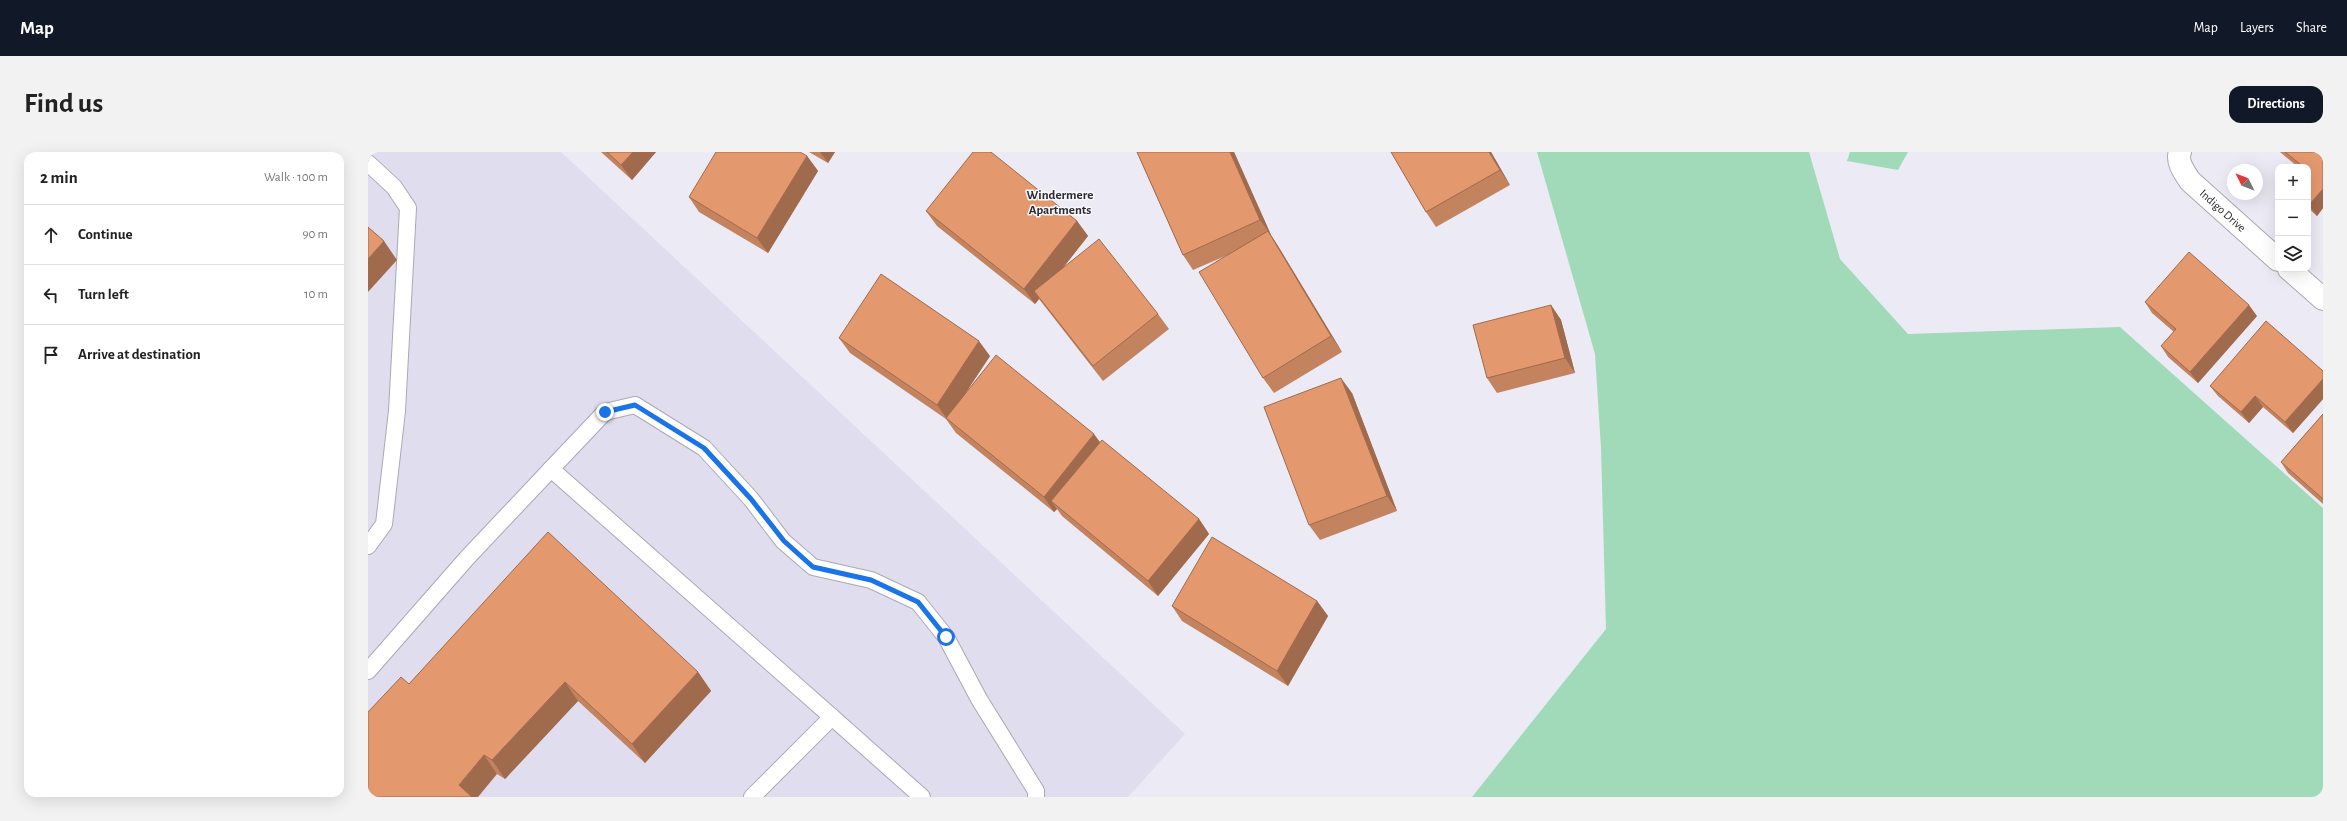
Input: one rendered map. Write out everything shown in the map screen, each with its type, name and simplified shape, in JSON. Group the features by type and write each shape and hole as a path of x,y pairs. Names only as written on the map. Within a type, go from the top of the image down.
{"street":[{"name":"Indigo Drive","path":"2179,153 2182,168 2190,181 2275,257"},
{"path":"2292,272 2323,299"}],"lane":[{"path":"368,163 394,186 408,208 397,411 384,524 368,546"},
{"path":"368,671 467,558 605,412 635,405 704,448 751,499 784,541 813,567 871,580 918,602 946,637 979,699 1036,791 1036,797"},
{"path":"551,469 922,797"},
{"path":"752,797 832,717"}],"shaded area":[{"path":"368,152 561,152 1185,734 1128,797 368,797"}],"green space":[{"path":"1537,152 1809,152 1840,259 1908,334 2120,327 2323,508 2323,797 1472,797 1606,629 1601,448 1595,354"},
{"path":"1850,152 1908,152 1898,170 1847,161"}],"building":[{"path":"607,152 633,152 621,165"},
{"path":"716,152 800,152 807,156 757,238 689,197"},
{"path":"973,152 991,152 1077,221 1024,289 926,211"},
{"path":"1137,152 1230,152 1260,220 1183,255"},
{"path":"1391,152 1489,152 1500,170 1426,212"},
{"path":"2285,152 2323,152 2323,189 2311,203 2311,164 2300,164"},
{"path":"368,227 384,241 368,259"},
{"path":"1268,231 1331,336 1263,378 1199,272"},
{"path":"1099,239 1158,314 1093,366 1034,291"},
{"path":"2189,252 2249,305 2190,372 2161,346 2176,329 2145,302"},
{"path":"881,274 979,341 937,405 839,338"},
{"path":"1551,305 1565,358 1487,378 1473,325"},
{"path":"2266,321 2323,371 2323,379 2285,422 2255,396 2241,412 2210,386"},
{"path":"996,355 1094,434 1044,497 946,418"},
{"path":"1341,378 1387,496 1309,525 1264,407"},
{"path":"2323,414 2323,499 2281,462"},
{"path":"1102,440 1199,519 1148,581 1051,501"},
{"path":"548,532 698,672 632,744 565,682 492,760 484,755 459,785 472,797 368,797 368,712 401,677 409,684"},
{"path":"1212,537 1317,601 1277,671 1172,606"}],"district":[{"name":"Windermere Apartments","path":"1060,202"}],"route":[{"path":"605,412 635,405 704,448 751,499 784,541 813,567 871,580 918,602 946,637"}]}
